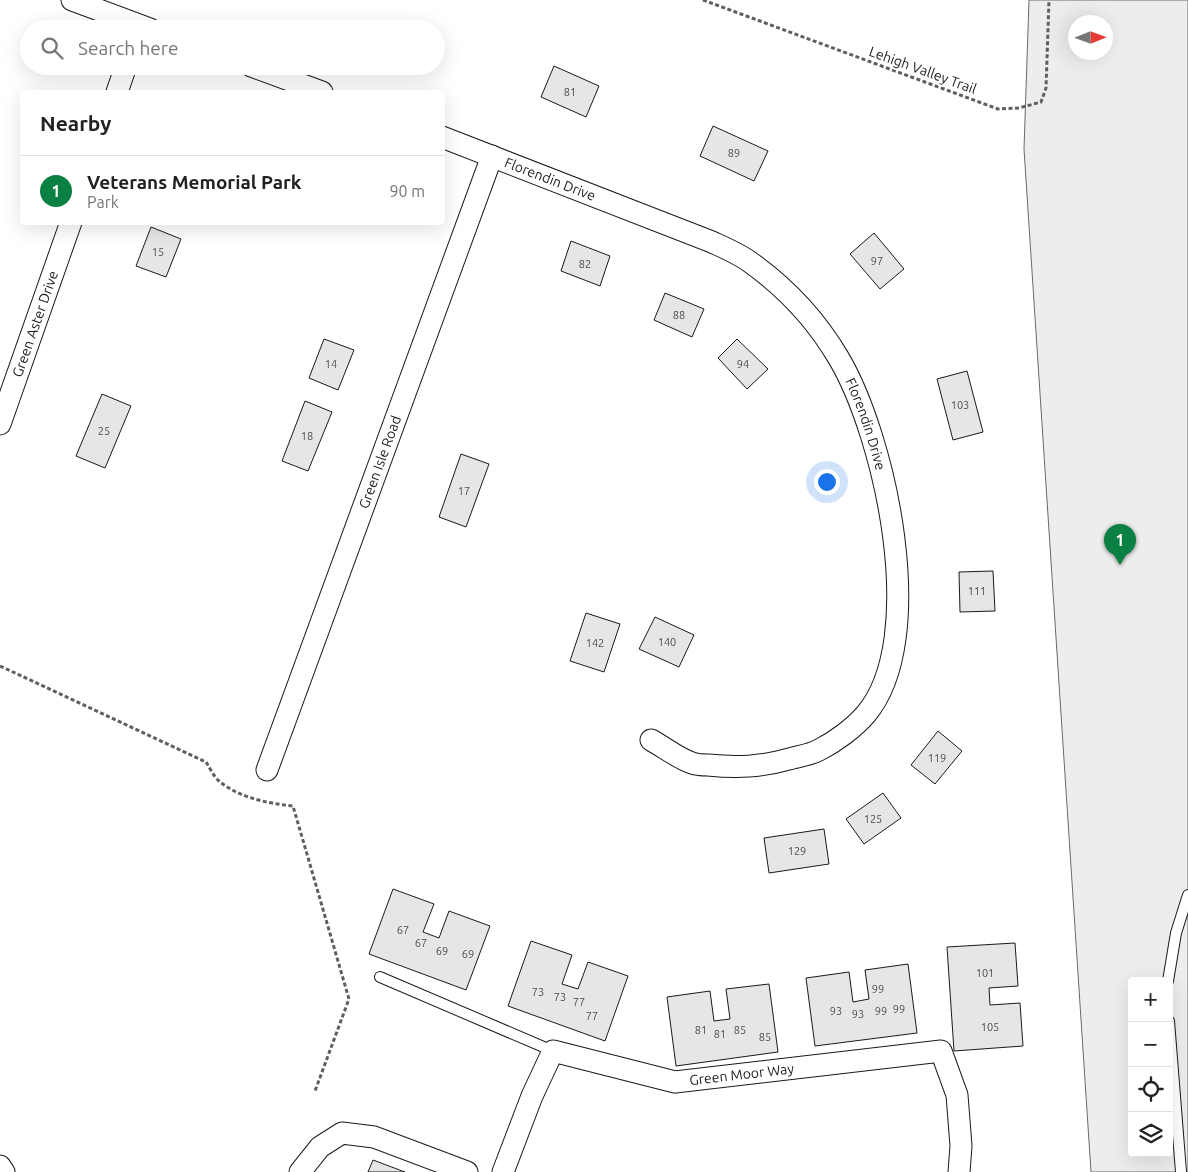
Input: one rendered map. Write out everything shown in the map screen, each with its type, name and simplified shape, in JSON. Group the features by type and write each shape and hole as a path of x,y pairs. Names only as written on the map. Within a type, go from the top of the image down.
{"street":[{"path":"72,0 123,20"},
{"path":"118,90 123,75"},
{"path":"276,75 317,90"},
{"name":"Florendin Drive","path":"445,139 712,242 749,262 781,287 812,320 838,358 858,397 872,437 886,489 893,535 897,585 897,616 893,654 882,689 866,714 842,735 818,751 767,765 729,767 692,764 651,740"},
{"name":"Green Isle Road","path":"267,770 492,156"},
{"name":"Green Aster Drive","path":"0,424 70,225"},
{"path":"503,1172 532,1096 553,1051"},
{"name":"Green Moor Way","path":"553,1051 675,1082 941,1051 957,1095 961,1146 959,1172"},
{"path":"300,1172 320,1147 342,1132 374,1137 467,1172"},
{"path":"0,1166 4,1172"}],"lane":[{"path":"1169,977 1176,933 1188,895"},
{"path":"380,977 553,1051"},
{"path":"1169,1022 1181,1172"}],"path":[{"name":"Lehigh Valley Trail","path":"703,0 998,109 1019,108 1041,102 1046,88 1049,0"},
{"path":"0,666 206,762 218,780 246,797 269,803 293,806 349,999 315,1091"}],"shaded area":[{"path":"1029,0 1188,0 1188,1172 1091,1172 1024,149"}],"building":[{"path":"554,66 599,86 586,117 541,97"},
{"path":"713,126 768,151 754,181 700,156"},
{"path":"151,227 181,239 166,277 136,266"},
{"path":"874,233 904,269 880,289 850,254"},
{"path":"571,241 610,256 600,286 561,271"},
{"path":"665,293 704,309 692,337 654,320"},
{"path":"324,339 354,350 338,390 309,378"},
{"path":"737,339 768,369 747,389 718,358"},
{"path":"967,371 983,432 953,440 937,379"},
{"path":"102,394 131,406 105,468 76,456"},
{"path":"305,401 332,412 308,471 282,461"},
{"path":"461,454 489,464 466,527 439,517"},
{"path":"993,571 995,611 960,612 959,572"},
{"path":"586,613 620,624 604,672 570,661"},
{"path":"655,617 694,635 679,667 639,649"},
{"path":"938,731 962,751 935,784 911,765"},
{"path":"883,793 901,818 864,844 846,819"},
{"path":"824,829 829,864 769,873 764,838"},
{"path":"393,889 434,904 423,932 439,938 449,911 490,926 466,990 369,954"},
{"path":"531,941 572,955 562,984 578,989 588,962 628,976 605,1041 508,1006"},
{"path":"1015,943 1018,986 989,988 990,1005 1020,1003 1023,1046 954,1051 947,947"},
{"path":"908,964 917,1033 815,1046 806,978 849,972 853,1002 869,999 865,970"},
{"path":"769,984 778,1052 676,1066 667,997 710,991 714,1021 730,1019 726,989"},
{"path":"373,1160 405,1172 368,1172"}],"place":[{"name":"Veterans Memorial Park","path":"1120,565"}]}
